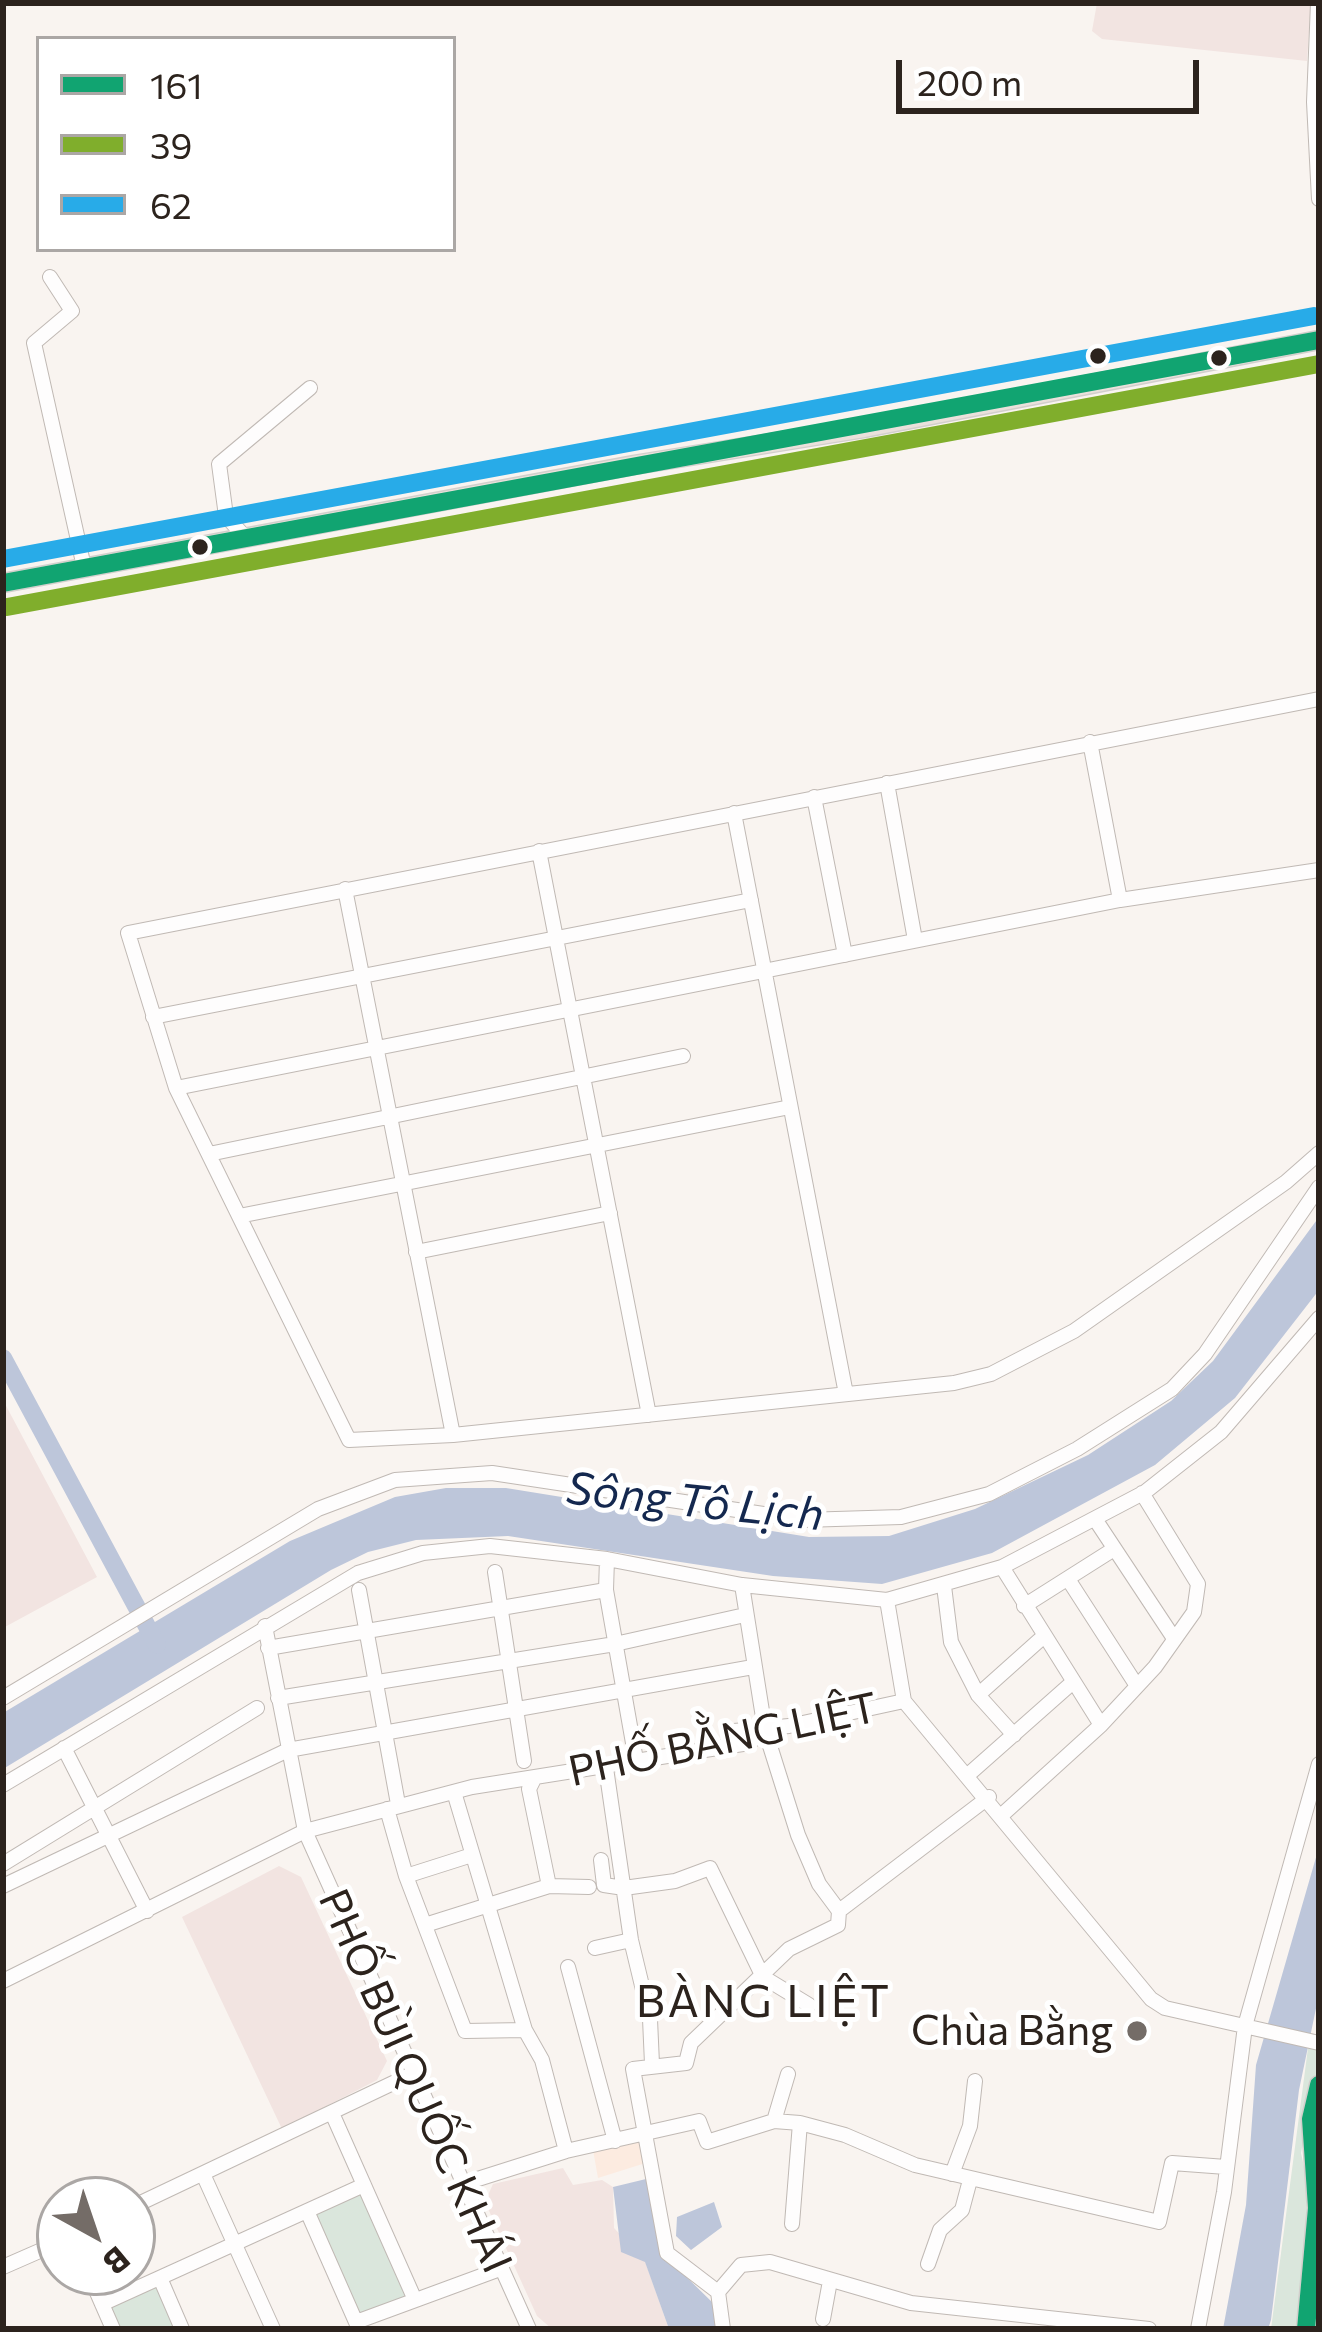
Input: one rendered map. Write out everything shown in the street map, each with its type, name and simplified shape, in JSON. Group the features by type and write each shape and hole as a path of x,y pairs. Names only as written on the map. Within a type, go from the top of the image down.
{"main road":[{"path":"3,583 864,428 1319,340"},
{"path":"1306,2329 1318,2208 1311,2119 1319,2085"}],"street":[{"path":"1318,3 1314,102 1319,199"},
{"path":"50,277 72,311 34,344 84,567"},
{"path":"245,537 226,516 219,464 310,388"},
{"path":"1319,699 128,933 176,1088 349,1440 452,1435 991,1374 1074,1330 1319,1153"},
{"path":"1090,742 1120,900"},
{"path":"887,783 919,939"},
{"path":"814,797 845,955"},
{"path":"734,813 846,1394"},
{"path":"539,851 650,1414"},
{"path":"176,1088 1120,900 1319,870"},
{"path":"345,889 452,1435"},
{"path":"153,1016 751,900"},
{"path":"208,1154 683,1056"},
{"path":"239,1216 790,1107"},
{"path":"3,1698 318,1509 395,1480 492,1474 803,1520 901,1516 988,1494 1077,1449 1172,1389 1205,1354 1319,1187"},
{"path":"416,1252 610,1213"},
{"path":"3,1785 358,1573 423,1553 490,1546 607,1558 742,1586 887,1600 1002,1567 1142,1493 1221,1432 1319,1318"},
{"path":"1003,1814 1138,1686 1194,1612 1198,1584 1142,1493"},
{"path":"1095,1519 1173,1637"},
{"path":"1024,1606 1114,1550"},
{"path":"607,1558 606,1590 636,1760"},
{"path":"1002,1567 1101,1724"},
{"path":"495,1572 524,1760"},
{"path":"1068,1579 1138,1686"},
{"path":"723,2329 718,2292 668,2253 633,2069 686,2063 691,2043 801,1940 838,1925 838,1911 819,1884 798,1835 765,1730 742,1586"},
{"path":"944,1586 951,1642 979,1695 1014,1735"},
{"path":"359,1590 380,1683 393,1807 406,1876 465,2031 525,2030"},
{"path":"268,1648 606,1590"},
{"path":"887,1600 904,1701"},
{"path":"278,1697 508,1662 745,1615"},
{"name":"PHỐ BÙI QUỐC KHÁI","path":"265,1626 304,1832 529,2329"},
{"path":"979,1695 1044,1636"},
{"path":"3,1886 288,1750 753,1667"},
{"path":"969,1774 1073,1682"},
{"name":"PHỐ BẰNG LIỆT","path":"3,1981 304,1832 454,1792 749,1743 765,1730 904,1701 1003,1814 1008,1832 1151,2000 1165,2008 1319,2043"},
{"path":"3,1864 257,1708"},
{"path":"734,1731 765,1730"},
{"path":"64,1748 147,1911"},
{"path":"1198,2329 1207,2302 1248,2028 1319,1764"},
{"path":"605,1768 631,1940 650,2019 652,2064"},
{"path":"534,1779 529,1790 549,1886"},
{"path":"454,1792 525,2030 542,2060 566,2151"},
{"path":"838,1911 988,1797"},
{"path":"406,1876 472,1855"},
{"path":"601,1860 604,1885 625,1888 675,1881 710,1868 763,1977 809,2005"},
{"path":"425,1924 549,1886 589,1887"},
{"path":"595,1948 631,1940"},
{"path":"568,1967 615,2141"},
{"path":"156,2196 412,2074"},
{"path":"774,2121 788,2074"},
{"path":"952,2174 970,2126 975,2080"},
{"path":"332,2113 415,2300"},
{"path":"462,2183 566,2151 699,2121 707,2142 774,2121 800,2123 970,2180 1159,2222 1172,2163 1226,2167"},
{"path":"792,2224 800,2123"},
{"path":"203,2174 273,2329"},
{"path":"928,2264 940,2230 962,2210 970,2180"},
{"path":"102,2304 364,2185"},
{"path":"307,2211 357,2325 500,2269"},
{"path":"3,2266 36,2252"},
{"path":"718,2292 741,2265 770,2262 911,2303 1149,2329"},
{"path":"160,2278 182,2329"},
{"path":"823,2319 830,2281"},
{"path":"98,2296 113,2329"}],"shaded area":[{"path":"1097,3 1311,3 1307,61 1102,39 1092,31"},
{"path":"3,1400 97,1577 3,1628"},
{"path":"279,1866 301,1877 387,2061 377,2080 282,2129 182,1917"},
{"path":"1308,2048 1319,2049 1319,2059 1301,2153 1307,2180 1305,2282 1296,2329 1271,2329"},
{"path":"646,2137 652,2161 598,2178 593,2150"},
{"path":"563,2168 573,2185 602,2180 613,2187 614,2228 645,2261 669,2329 552,2329 537,2316 485,2202 493,2184"},
{"path":"364,2185 415,2300 356,2322 307,2211"},
{"path":"160,2278 182,2329 113,2329 102,2304 120,2296 156,2296"}],"water":[{"path":"1319,1217 1319,1290 1235,1398 1155,1465 992,1553 882,1584 773,1576 508,1536 416,1540 368,1552 331,1570 3,1769 3,1713 290,1541 395,1497 446,1488 506,1488 809,1537 889,1536 975,1509 1088,1455 1171,1401 1213,1361"},
{"path":"1319,1847 1319,1994 1299,2090 1271,2320 1268,2329 1223,2329 1246,2205 1256,2065"},
{"path":"646,2179 664,2255 714,2304 717,2329 669,2329 645,2262 621,2252 613,2187"},
{"path":"714,2202 722,2227 691,2250 676,2236 677,2217"}],"waterway":[{"path":"3,1358 157,1645"}],"transit line":[{"name":"62","path":"3,559 1314,316"},
{"name":"161","path":"3,583 1319,340"},
{"name":"39","path":"7,607 1319,364"},
{"name":"161","path":"1306,2329 1317,2208 1311,2119 1319,2085"}],"place":[{"name":"Chùa Bằng","path":"1137,2031"}],"district":[{"name":"BÀNG LIỆT","path":"764,2002"}],"water label":[{"name":"Sông Tô Lịch","path":"695,1502"}]}
